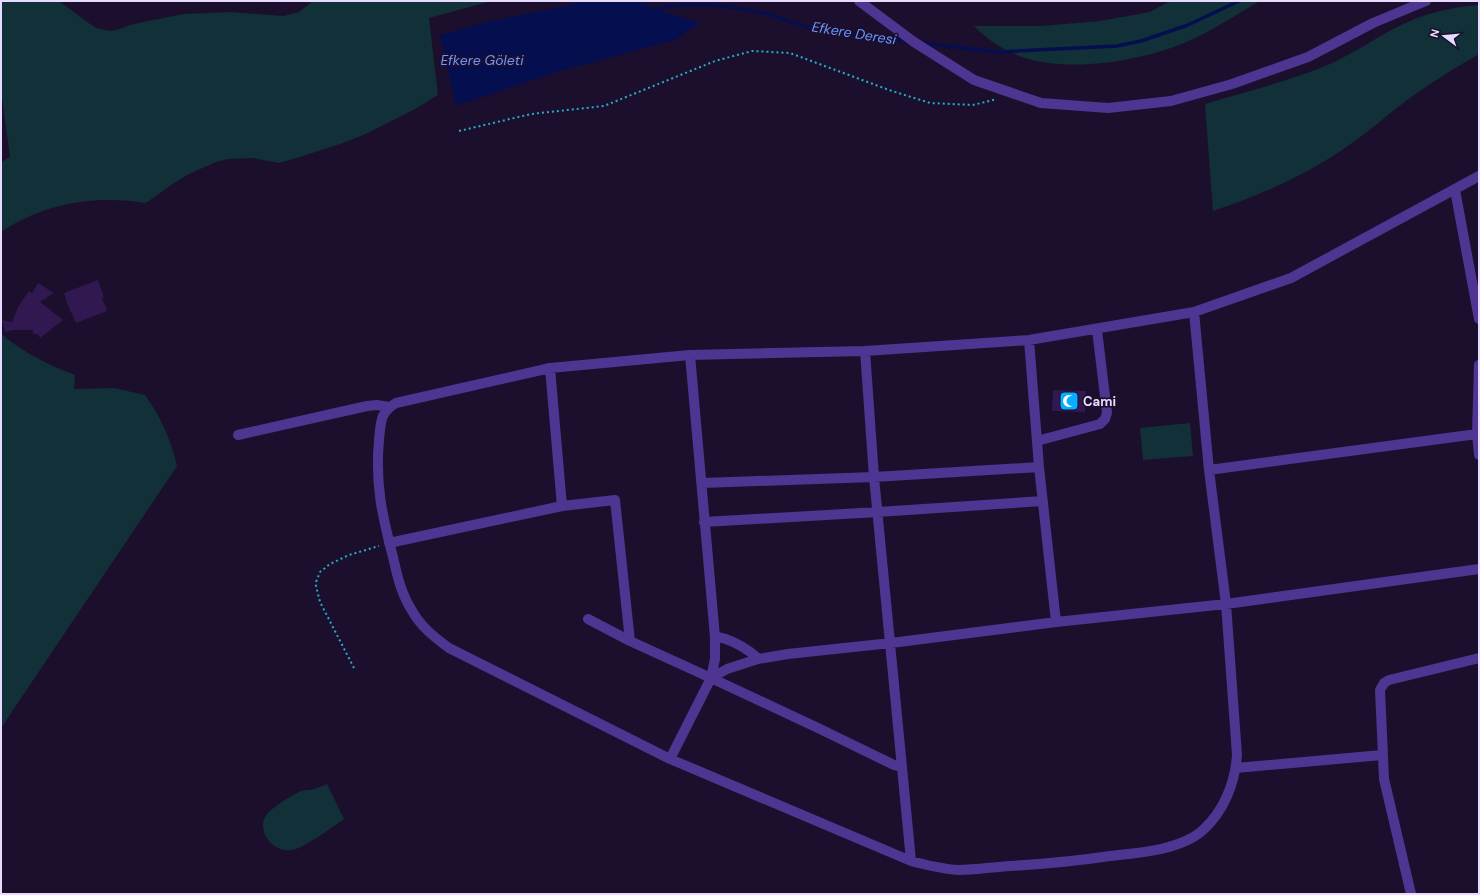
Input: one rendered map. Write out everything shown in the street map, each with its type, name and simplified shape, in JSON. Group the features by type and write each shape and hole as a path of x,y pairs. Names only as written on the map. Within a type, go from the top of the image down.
{"street":[{"path":"859,1 914,42 974,80 1041,103 1108,108 1171,102 1232,84 1308,57 1373,23 1426,1"},
{"path":"1194,312 1208,470 1226,604 1237,755 1233,784 1227,798 1214,818 1203,830 1176,844 1141,852 1060,863 959,870 932,867 910,861 670,759 449,648 427,631 418,620 407,602 402,590 379,499 377,466 383,415 389,407 396,403 550,368 690,356 865,351 1029,340 1097,330 1194,312 1291,278 1479,176"},
{"path":"1455,190 1479,319"},
{"path":"1037,441 1100,424 1105,419 1106,413 1097,330"},
{"path":"1029,340 1039,467 1056,622"},
{"path":"865,351 874,477 891,643 910,861"},
{"path":"670,759 711,678 715,659 715,636 690,356"},
{"path":"1479,366 1477,434 1479,455"},
{"path":"550,368 562,506"},
{"path":"238,435 367,406 377,405 389,407"},
{"path":"1208,470 1477,434"},
{"path":"702,483 874,477 1039,467"},
{"path":"389,543 562,506 615,500 630,641"},
{"path":"704,522 1043,501"},
{"path":"711,678 727,669 758,660 788,654 891,643 1056,622 1226,604 1479,569"},
{"path":"588,619 630,641 894,765 902,767"},
{"path":"715,636 722,637 753,653 758,660"},
{"path":"1411,894 1384,779 1380,690 1384,683 1389,680 1479,658"},
{"path":"1236,768 1382,755"}],"path":[{"path":"459,132 531,114 604,106 715,61 752,51 790,53 889,90 930,103 973,105 1018,95"},
{"path":"354,668 320,602 316,586 317,577 323,568 337,560 389,543"}],"shaded area":[{"path":"1,1 59,1 96,28 110,31 130,25 184,14 230,12 284,16 299,12 313,1 491,1 429,18 438,95 415,109 368,133 343,143 279,163 253,158 228,159 216,162 189,174 146,203 108,200 70,204 35,214 1,232 1,162 10,157 1,91"},
{"path":"1170,1 1260,1 1191,40 1151,54 1106,63 1060,64 1038,61 1019,56 995,43 974,26 1041,26 1100,21 1150,12"},
{"path":"1479,5 1479,54 1418,92 1360,138 1327,160 1279,185 1247,199 1213,211 1205,104 1284,81 1330,64 1397,27 1417,18 1447,9"},
{"path":"1,334 36,358 75,375 74,389 114,388 145,395 165,429 177,466 1,728"},
{"path":"1190,423 1193,456 1143,460 1140,428"},
{"path":"327,784 344,819 297,849 284,850 271,843 264,831 263,824 265,817 270,811 284,800 301,791 312,790"}],"water":[{"name":"Efkere Göleti","path":"580,1 641,1 654,9 700,23 675,40 560,71 456,106 440,35 491,21 566,6"}],"building":[{"path":"98,280 107,311 76,323 64,293"},
{"path":"38,283 54,293 40,302 63,320 40,338 38,334 33,334 33,330 13,330 5,332 2,320 12,322 18,307 29,291 32,293"},
{"name":"Cami","path":"1053,390 1086,391 1085,412 1052,411"}],"waterway":[{"name":"Efkere Deresi","path":"921,43 997,52 1117,46 1141,41 1188,25 1239,1"},
{"name":"Efkere Deresi","path":"649,11 677,6 724,6 767,14 813,29 907,41"}],"place":[{"name":"Cami","path":"1069,401"}]}
